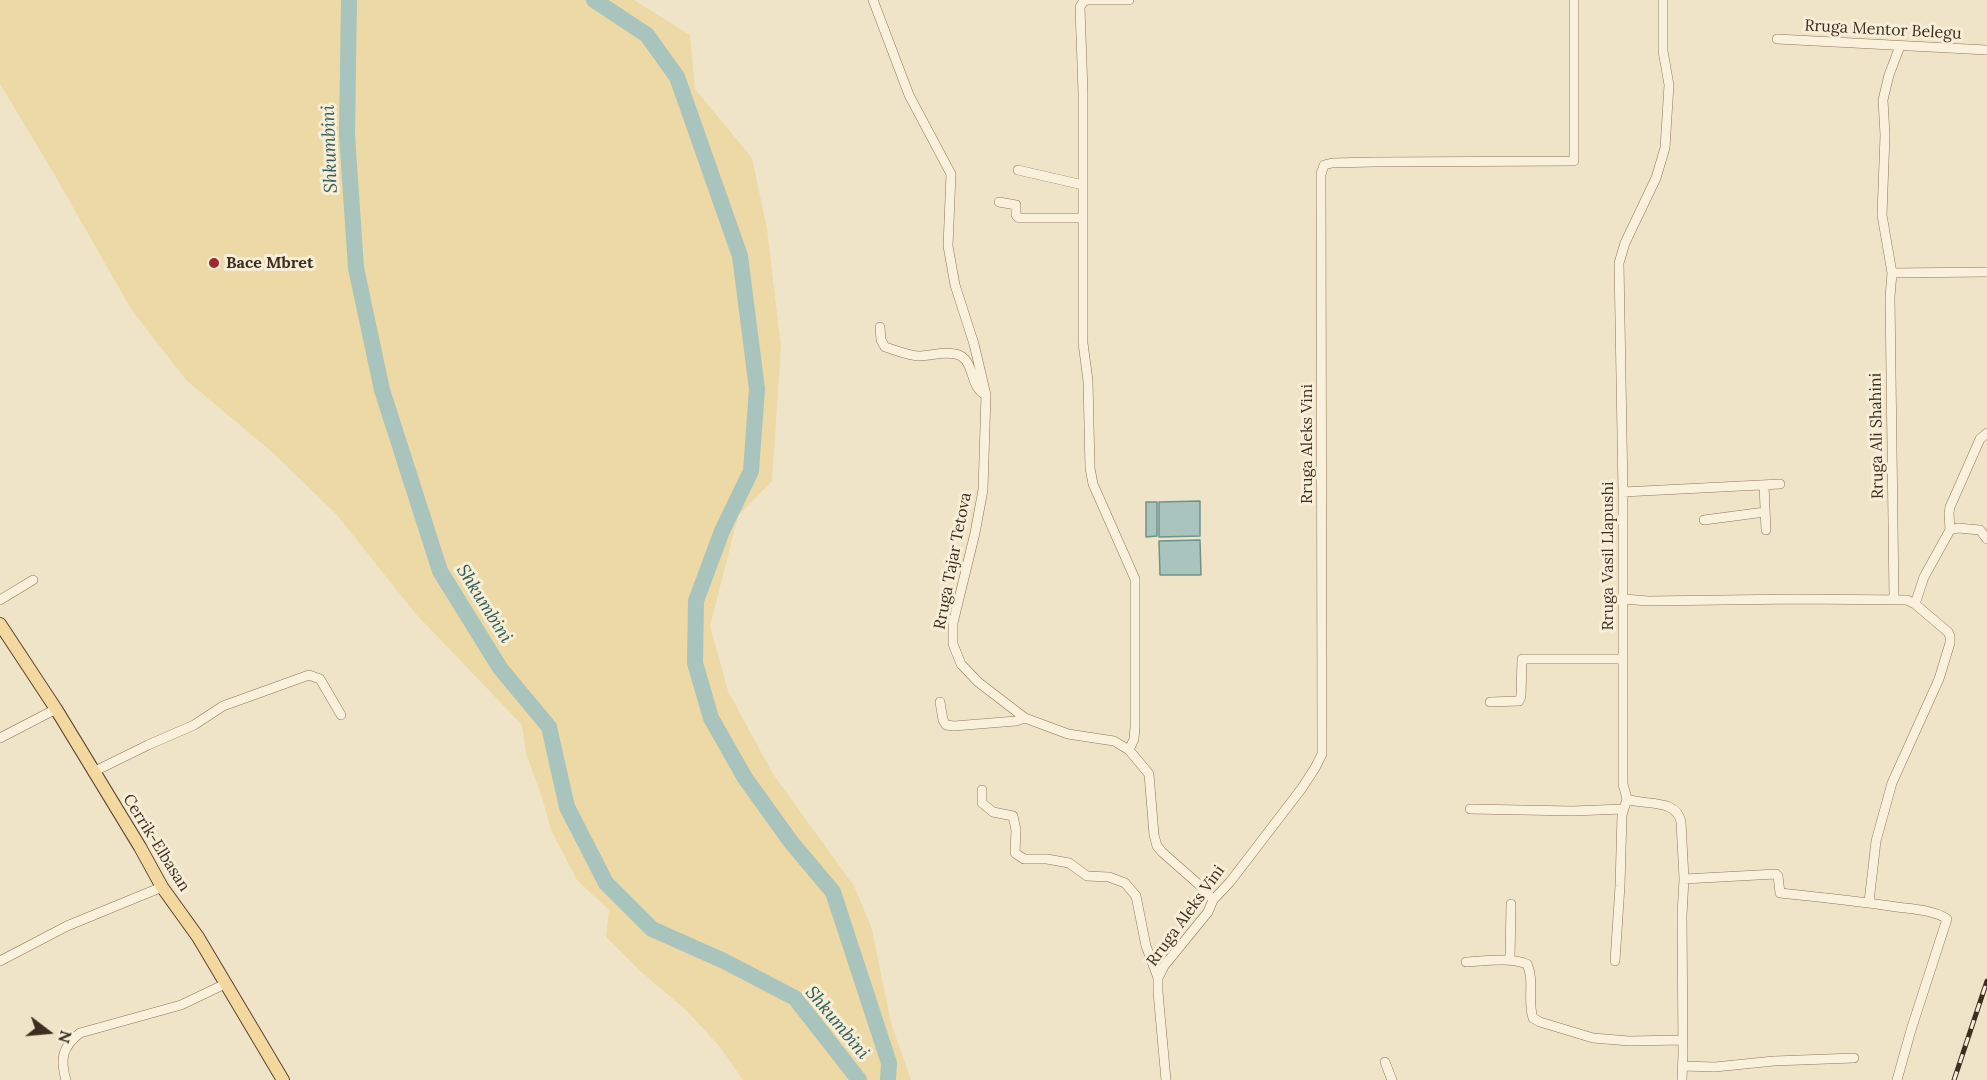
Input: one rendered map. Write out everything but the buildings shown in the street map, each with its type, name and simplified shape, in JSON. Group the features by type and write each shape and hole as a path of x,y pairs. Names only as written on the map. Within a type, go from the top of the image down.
{"main road":[{"name":"Cerrik-Elbasan","path":"0,624 56,709 162,887 198,937 282,1080"}],"street":[{"name":"Rruga Tajar Tetova","path":"873,0 909,95 951,174 948,246 955,285 975,344 987,395 982,490 975,533 953,623 953,644 961,664 978,682 1025,718 1068,734 1114,741 1130,750"},
{"path":"1129,0 1087,0 1080,7 1083,343 1088,381 1090,477 1135,579 1135,727 1130,750 1149,774 1157,846 1213,900"},
{"name":"Rruga Aleks Vini","path":"1166,1080 1158,978 1164,966 1208,912 1213,900 1230,882 1302,788 1322,754 1322,174 1324,165 1363,162 1574,161 1574,0"},
{"name":"Rruga Vasil Llapushi","path":"1627,799 1623,784 1624,599 1619,263 1624,243 1656,178 1665,148 1669,85 1663,51 1663,0"},
{"name":"Rruga Mentor Belegu","path":"1777,39 1987,50"},
{"name":"Rruga Ali Shahini","path":"1894,599 1890,297 1893,273 1882,215 1885,135 1883,99 1900,46"},
{"path":"1018,170 1083,185"},
{"path":"999,202 1017,205 1016,215 1019,218 1083,218"},
{"path":"1893,273 1987,272"},
{"path":"880,327 881,340 885,347 916,356 951,354 962,357 977,389 987,395"},
{"path":"1915,604 1932,559 1950,530 1948,513 1950,507 1980,439 1987,434"},
{"path":"1623,492 1780,484"},
{"path":"1764,485 1766,531"},
{"path":"1704,520 1765,512"},
{"path":"1950,530 1958,528 1980,530 1987,539"},
{"path":"0,600 33,580"},
{"path":"1624,599 1648,601 1907,600 1948,632 1950,643 1939,679 1892,783 1876,842 1869,902"},
{"path":"1490,702 1519,701 1522,659 1623,659"},
{"path":"93,772 194,725 223,706 309,675 320,679 341,715"},
{"path":"940,702 946,725 1025,718"},
{"path":"0,738 56,709"},
{"path":"982,790 982,803 987,808 993,812 1013,816 1016,830 1015,853 1024,859 1047,859 1069,863 1087,876 1109,877 1125,883 1136,896 1146,946 1158,978"},
{"path":"1615,961 1623,809 1627,799 1667,806 1675,809 1679,814 1684,879 1682,1080"},
{"path":"1470,809 1573,811 1623,809"},
{"path":"1684,879 1776,874 1780,893 1869,902 1919,910 1947,919 1911,1030 1898,1080"},
{"path":"0,961 67,927 162,887"},
{"path":"1510,960 1511,904"},
{"path":"1466,962 1510,960 1527,964 1530,971 1530,1011 1533,1018 1540,1022 1593,1038 1629,1041 1683,1040"},
{"path":"66,1080 62,1066 63,1055 70,1041 80,1034 181,1005 225,984"},
{"path":"1683,1066 1715,1067 1774,1061 1854,1058"},
{"path":"1385,1062 1392,1080"}],"sand":[{"name":"Shkumbini","path":"0,0 634,0 690,35 695,89 752,158 767,229 781,347 772,481 738,516 710,626 728,691 773,774 854,886 872,929 891,1023 911,1080 743,1080 720,1047 687,1011 638,969 606,937 609,910 577,880 551,830 526,754 522,725 415,613 337,515 272,452 186,380 131,309 0,84"}],"water":[{"path":"1200,501 1200,536 1159,537 1159,502"},
{"path":"1146,502 1157,502 1157,536 1146,537"},
{"path":"1200,540 1201,575 1160,575 1159,541"}],"waterway":[{"name":"Shkumbini","path":"349,0 347,135 356,268 382,390 440,571 500,668 549,727 567,807 606,883 652,929 724,961 795,998 859,1080"},
{"name":"Shkumbini","path":"594,0 647,35 677,77 740,256 757,389 751,471 722,531 696,601 695,663 711,718 745,778 791,842 833,892 889,1063 888,1080"}],"railway":[{"path":"1954,1080 1987,981"}],"place":[{"name":"Bace Mbret","path":"214,263"}]}
